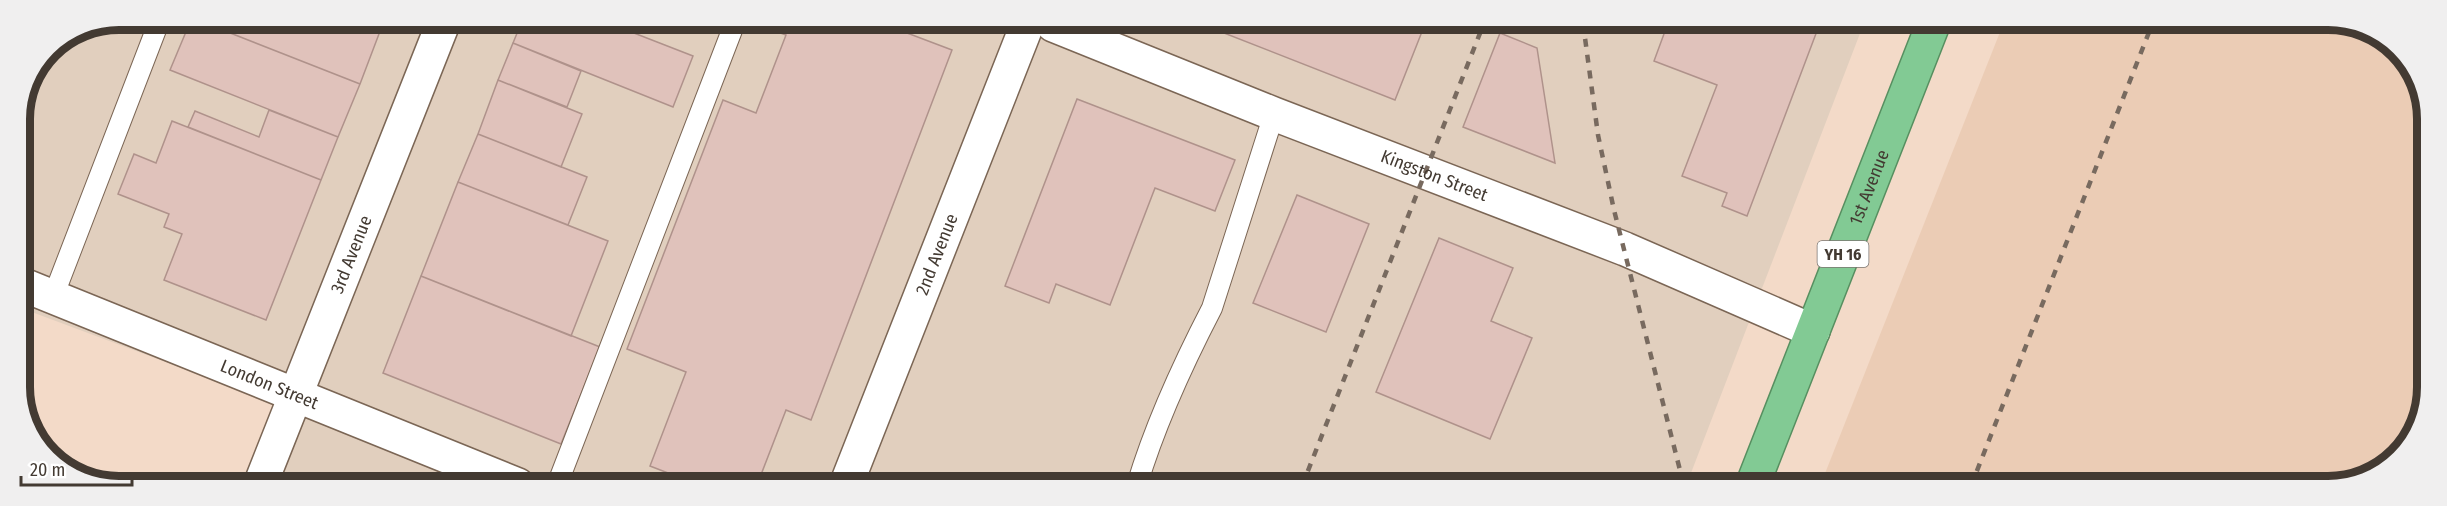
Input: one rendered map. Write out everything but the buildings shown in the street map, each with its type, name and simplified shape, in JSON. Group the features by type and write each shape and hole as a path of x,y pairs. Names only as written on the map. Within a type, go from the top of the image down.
{"highway":[{"name":"1st Avenue","path":"1756,476 1931,30"}],"street":[{"name":"3rd Avenue","path":"264,476 440,30"},
{"name":"2nd Avenue","path":"850,476 1025,30"},
{"name":"Kingston Street","path":"1065,30 1274,114 1625,249 1813,331"},
{"name":"London Street","path":"30,288 496,476"}],"lane":[{"path":"53,297 157,30"},
{"path":"560,476 732,30"},
{"path":"1140,476 1197,337 1212,308 1274,114"}],"shaded area":[{"path":"119,30 1861,30 1690,476 278,476 302,413 30,311 30,119 32,102 45,70 56,56 70,45 85,37"},
{"path":"2001,30 2339,31 2367,39 2382,48 2402,70 2412,91 2417,119 2417,387 2414,410 2408,426 2399,441 2382,458 2351,473 2334,476 1824,476"}],"railway":[{"path":"1306,476 1481,30"},
{"path":"1584,30 1598,135 1614,210 1681,476"},
{"path":"1975,476 2150,30"}]}
